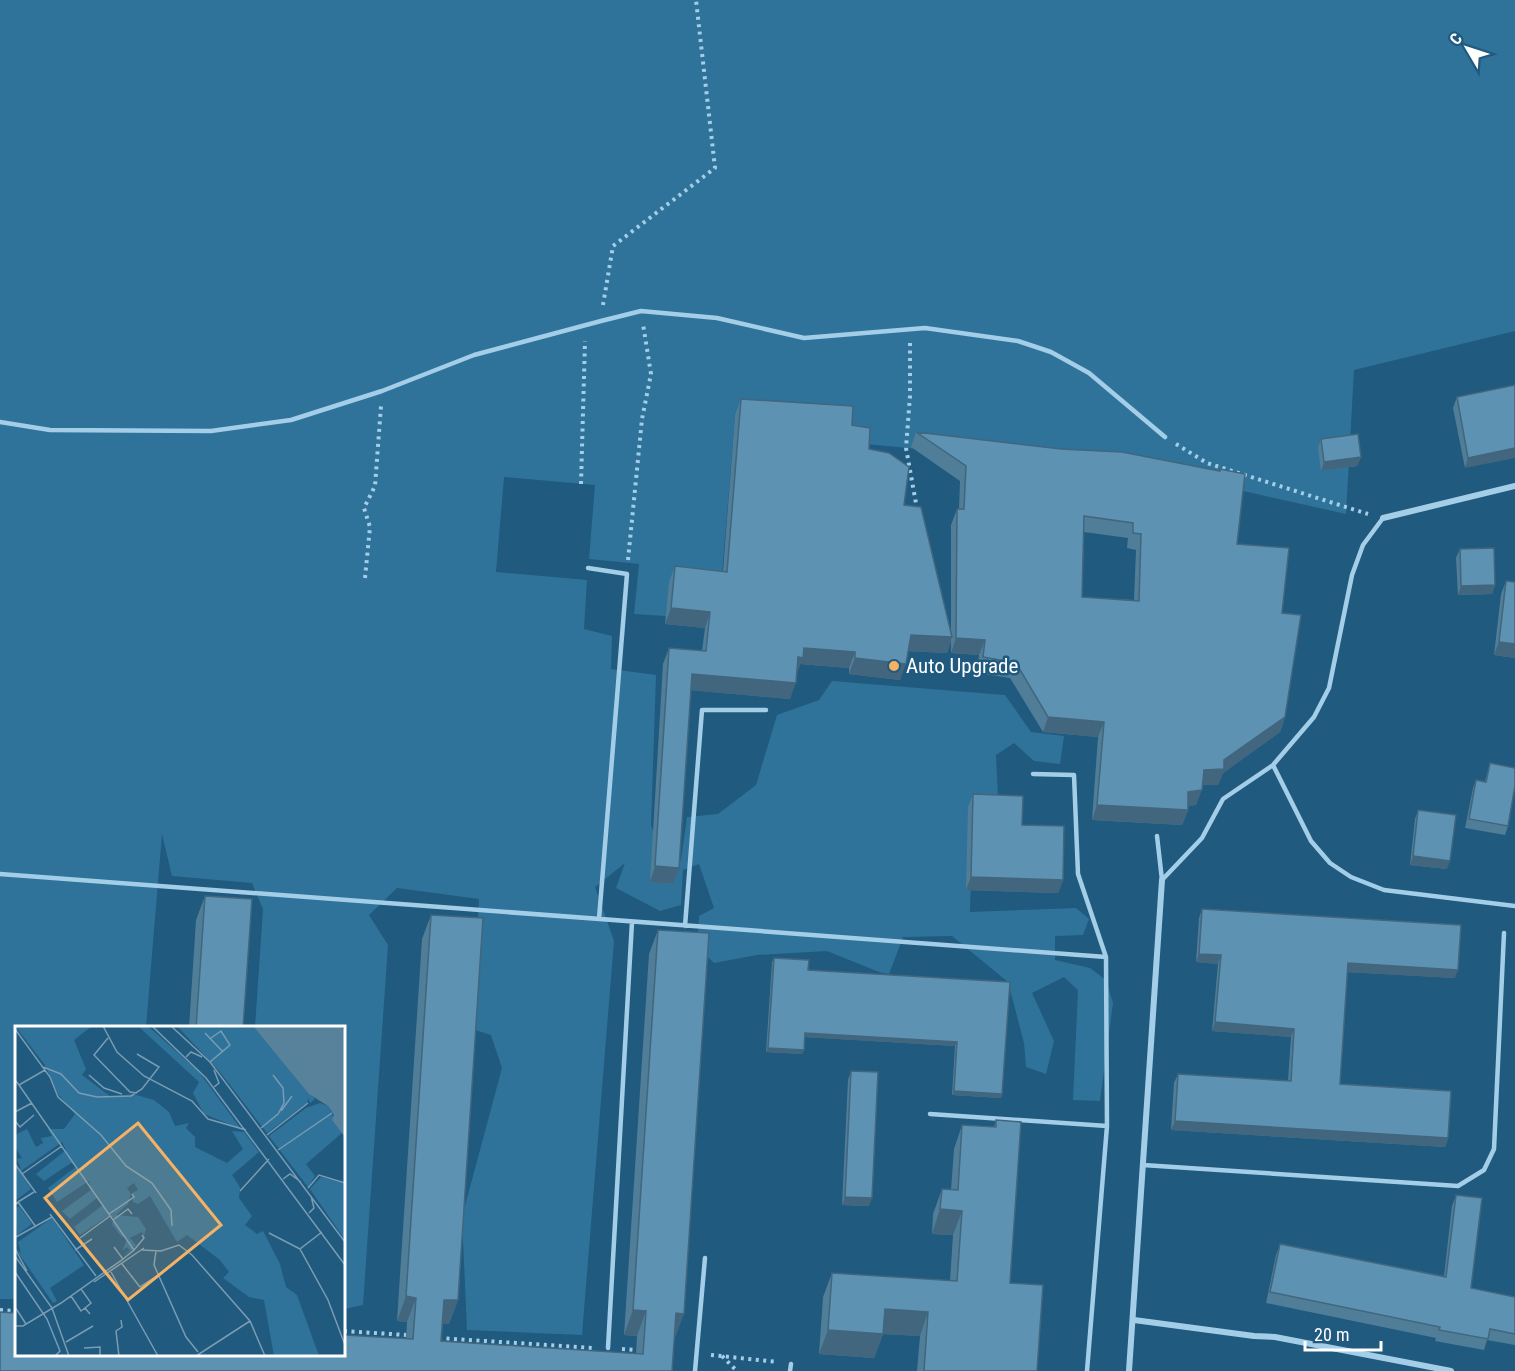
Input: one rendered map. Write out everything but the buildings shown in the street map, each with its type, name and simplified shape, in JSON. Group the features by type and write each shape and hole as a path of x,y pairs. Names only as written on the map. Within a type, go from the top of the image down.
{"street":[{"path":"1383,518 1515,486"},
{"path":"1129,1371 1162,880"},
{"path":"1134,1320 1275,1337 1451,1371"}],"lane":[{"path":"0,422 50,430 211,431 291,420 382,391 474,356 641,311 717,318 804,338 925,328 1018,341 1052,352 1089,373 1165,437"},
{"path":"1162,880 1202,838 1223,799 1273,765 1314,717 1329,688 1352,575 1363,545 1383,518"},
{"path":"588,568 627,574 598,919"},
{"path":"685,926 702,710 766,710"},
{"path":"1273,765 1311,841 1330,863 1351,877 1384,890 1515,906"},
{"path":"1033,774 1074,775 1078,874 1106,957 1107,1126 1087,1371"},
{"path":"1157,836 1162,880"},
{"path":"0,874 1106,957"},
{"path":"608,1348 632,922"},
{"path":"1143,1166 1458,1186 1484,1170 1494,1149 1504,933"},
{"path":"930,1114 1107,1126"},
{"path":"695,1371 705,1258"},
{"path":"790,1371 791,1364"}],"path":[{"path":"601,321 612,246 715,168 696,0"},
{"path":"627,574 642,419 651,374 641,311"},
{"path":"581,484 585,326"},
{"path":"910,329 910,396 906,448 917,509"},
{"path":"365,578 370,527 364,508 375,486 382,391"},
{"path":"1165,437 1207,463 1383,518"},
{"path":"0,1310 15,1311"},
{"path":"345,1331 406,1335"},
{"path":"435,1337 636,1350"},
{"path":"696,1353 791,1364"},
{"path":"722,1356 737,1371"}],"shaded area":[{"path":"0,0 1515,0 1515,331 1354,370 1346,514 1239,490 940,451 865,444 735,415 721,587 670,582 666,616 634,614 639,564 589,559 595,485 504,477 496,572 587,580 584,629 612,636 611,669 656,675 651,825 662,861 681,860 687,817 718,814 756,785 777,715 819,700 832,681 1005,695 1031,732 1064,736 1060,764 1034,761 1014,743 996,755 998,799 973,801 970,912 1076,908 1089,919 1083,935 1055,936 1055,960 1090,968 1106,980 1113,1003 1100,1101 1073,1100 1078,990 1064,977 1032,993 1054,1041 1046,1074 1026,1067 1024,1043 1008,982 952,936 903,937 889,974 827,951 757,955 714,963 697,947 699,916 714,908 699,864 683,870 681,905 660,911 616,888 625,863 595,887 614,941 582,1335 467,1330 462,1217 502,1068 491,1035 472,1029 479,899 397,888 369,915 388,945 363,1305 345,1309 345,1026 255,1026 263,909 252,883 172,876 162,834 146,1026 15,1026 15,1299 0,1299"}],"place":[{"name":"Auto Upgrade","path":"894,666"}]}
